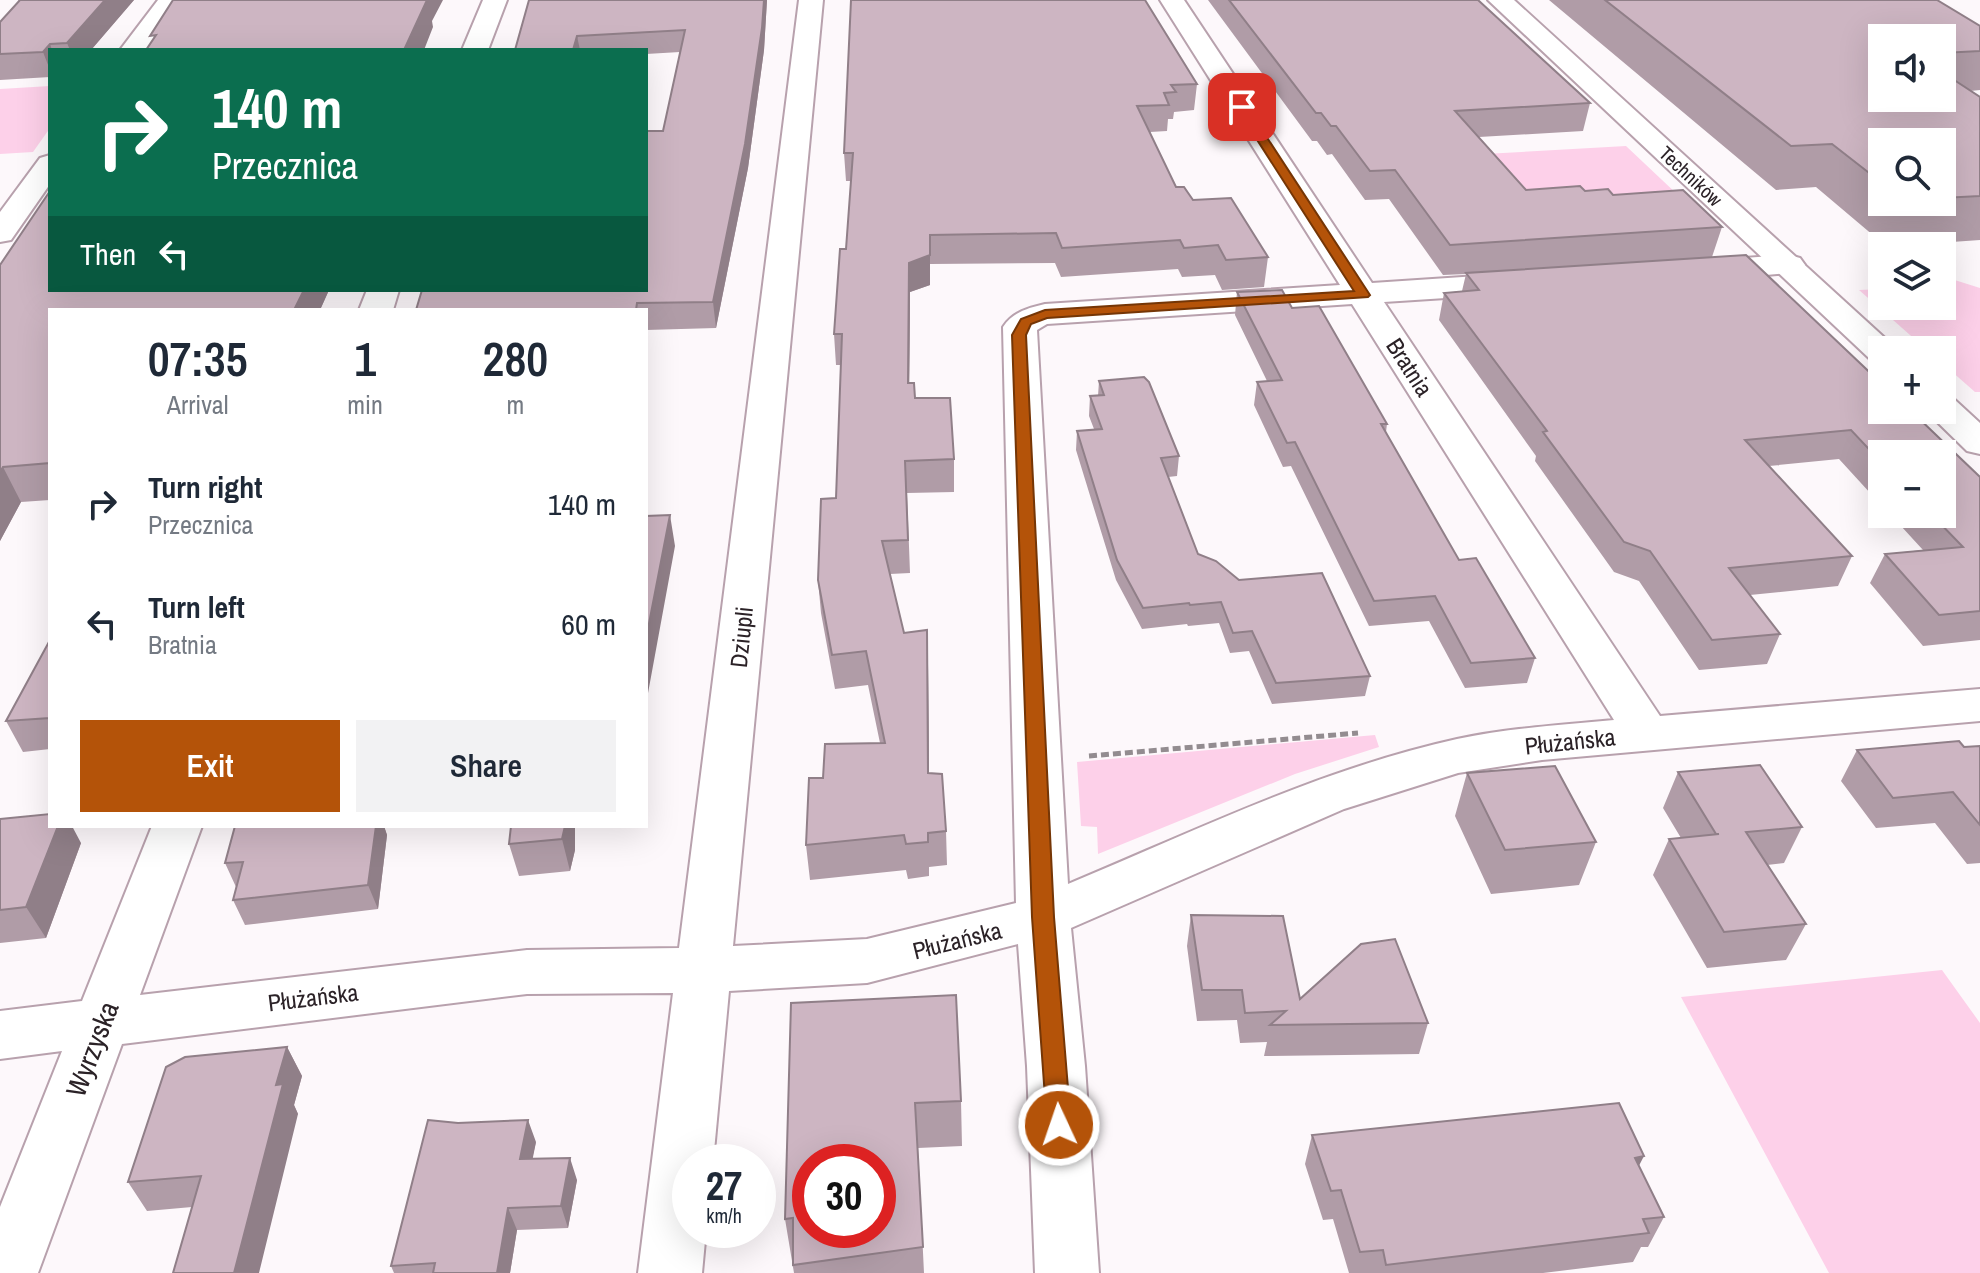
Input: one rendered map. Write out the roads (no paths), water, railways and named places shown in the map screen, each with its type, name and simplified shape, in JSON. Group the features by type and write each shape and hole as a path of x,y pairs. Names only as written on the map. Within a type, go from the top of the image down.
{"street":[{"path":"134,48 170,0"},
{"path":"476,48 495,0"},
{"name":"Dziupli","path":"670,1273 811,0"},
{"name":"Bratnia","path":"1172,0 1647,734"},
{"name":"Techników","path":"1500,0 1868,339"},
{"path":"0,233 48,167"},
{"path":"1670,273 1789,265"},
{"path":"1067,1273 1056,1066 1043,917 1019,335 1026,322 1045,314 1546,282"},
{"name":"Płużańska","path":"0,1035 527,972 705,970 867,961 1043,917 1327,796 1458,756 1542,743 1980,705"},
{"name":"Wyrzyska","path":"6,1273 176,828"}]}
